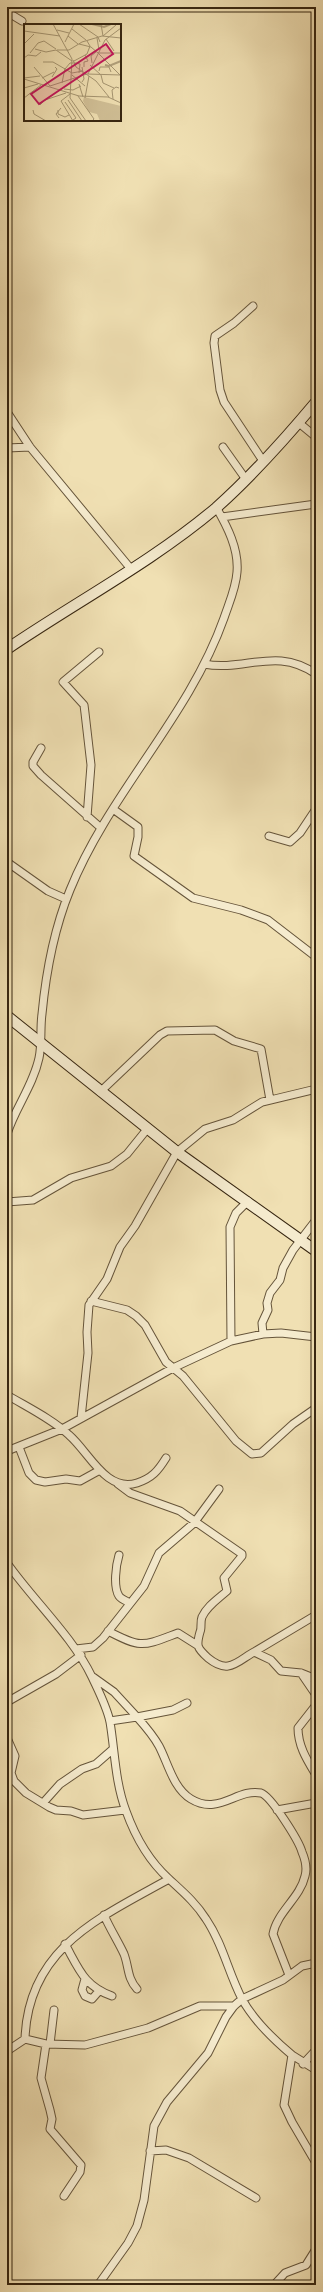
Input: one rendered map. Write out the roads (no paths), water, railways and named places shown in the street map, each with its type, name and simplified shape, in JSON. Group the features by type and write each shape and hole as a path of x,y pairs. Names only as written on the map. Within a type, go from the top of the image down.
{"street":[{"path":"7,12 22,21"},
{"path":"253,306 230,326 215,336 214,343 222,396 263,461"},
{"path":"7,647 131,569 216,507 263,461 316,402"},
{"path":"7,412 30,447 131,569"},
{"path":"299,422 316,437"},
{"path":"7,448 30,447"},
{"path":"223,447 245,478"},
{"path":"222,517 316,504"},
{"path":"7,1134 36,1070 40,1057 43,1006 51,954 57,924 66,899 82,863 101,828 204,664 218,635 234,589 238,571 236,553 222,517 216,507"},
{"path":"87,817 91,765 84,705 63,682 99,652"},
{"path":"204,664 224,666 258,661 288,661 302,664 316,674"},
{"path":"41,748 33,762 36,769 87,817 101,828"},
{"path":"113,809 138,827 138,837 134,856 172,884 193,898 233,907 268,920 316,956"},
{"path":"269,836 290,842 300,833 316,809"},
{"path":"7,862 48,891 66,899"},
{"path":"7,1016 100,1092 177,1152 316,1251"},
{"path":"100,1092 160,1035 167,1031 215,1030 234,1041 261,1049 270,1100"},
{"path":"81,1418 88,1353 88,1310 91,1301 107,1279 120,1248 135,1226 177,1152 205,1129 233,1120 270,1100 316,1089"},
{"path":"7,1202 33,1200 63,1181 111,1166 128,1154 148,1128"},
{"path":"231,1342 230,1227 236,1214 248,1202"},
{"path":"263,1334 262,1323 268,1310 268,1298 280,1280 285,1264 300,1240 316,1220"},
{"path":"91,1301 132,1312 145,1325 166,1362 183,1376 236,1441 252,1454 261,1453 293,1424 316,1408"},
{"path":"7,1451 62,1429 173,1368 231,1342 263,1334 293,1334 316,1337"},
{"path":"7,1395 62,1429 77,1443 100,1470 130,1493 180,1511 194,1522 241,1551 242,1556 224,1578 227,1591 210,1605 204,1613 197,1645"},
{"path":"19,1446 29,1473 36,1480 80,1481 100,1470"},
{"path":"118,1484 125,1486 151,1478 166,1458"},
{"path":"7,1702 56,1674 78,1652 93,1647 108,1631 144,1586 159,1553 194,1522 219,1490"},
{"path":"119,1555 117,1570 118,1592 119,1596 130,1603"},
{"path":"7,1563 78,1652 92,1677 110,1720 112,1750 119,1788 134,1831 148,1856 169,1879 195,1903 218,1936 242,1999 266,2032 303,2064 316,2070"},
{"path":"108,1631 125,1641 141,1644 159,1641 178,1633 197,1645 210,1660 227,1667 233,1665 316,1615"},
{"path":"254,1652 271,1660 281,1671 301,1673 316,1679"},
{"path":"301,1673 316,1695 316,1702"},
{"path":"92,1677 114,1692 149,1729 182,1793 192,1800 215,1805 260,1793 264,1795 277,1810 299,1843 305,1865 305,1876 301,1886 278,1920 273,1934 289,1975"},
{"path":"110,1720 137,1717 173,1710 187,1703"},
{"path":"316,1705 298,1728 298,1732 301,1749 316,1775"},
{"path":"7,1738 15,1756 11,1773 14,1781 43,1803 56,1810 71,1810 83,1815 126,1810"},
{"path":"43,1803 60,1784 82,1770 96,1764 112,1750"},
{"path":"277,1810 316,1803"},
{"path":"24,2039 25,2018 36,1986 46,1967 66,1944 104,1916 169,1879"},
{"path":"104,1916 112,1936 123,1953 131,1982 137,1989"},
{"path":"66,1944 85,1979 99,1991 112,1996"},
{"path":"98,2285 128,2243 137,2226 144,2200 154,2126 167,2102 208,2053 226,2016 234,2006 242,1999 273,1986 302,1966 316,1963"},
{"path":"85,1979 82,1990 85,1996 92,1998 99,1991"},
{"path":"7,2051 24,2039 48,2044 85,2045 148,2028 200,2006 234,2006"},
{"path":"54,2010 41,2078 51,2114 50,2130 78,2161 82,2168 64,2196"},
{"path":"303,2064 316,2050"},
{"path":"292,2055 284,2105 292,2122 316,2163"},
{"path":"150,2152 166,2150 189,2158 256,2198"},
{"path":"274,2285 285,2273 306,2265 316,2249"}]}
